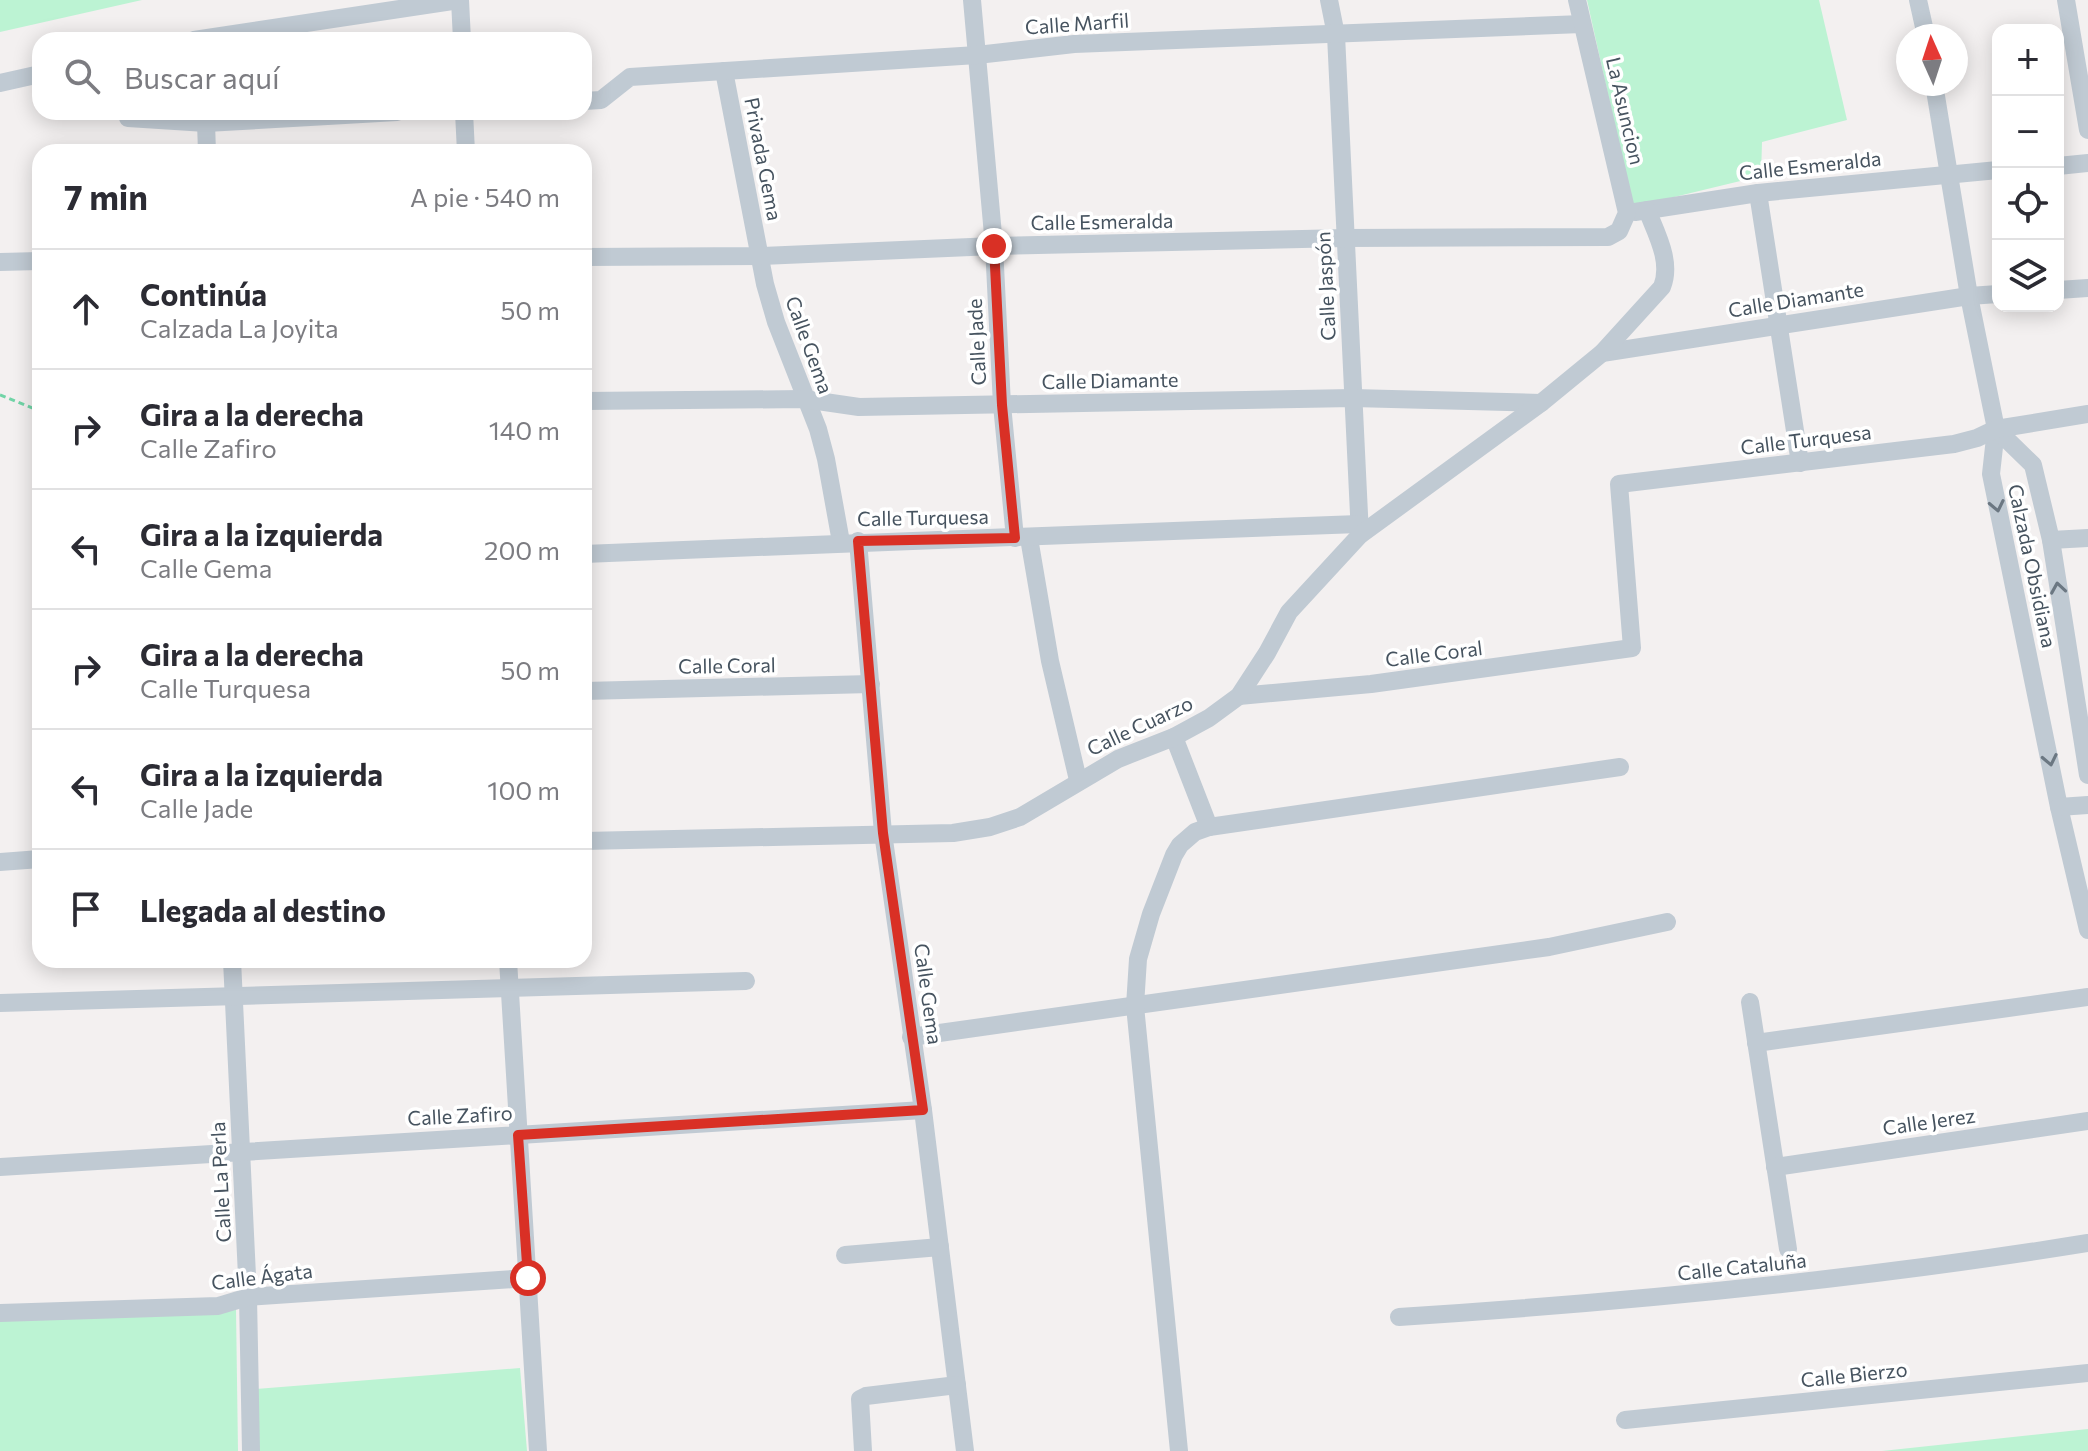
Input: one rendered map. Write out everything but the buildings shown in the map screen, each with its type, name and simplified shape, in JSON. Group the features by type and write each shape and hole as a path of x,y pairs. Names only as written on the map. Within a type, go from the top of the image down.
{"street":[{"path":"247,32 460,0 462,32"},
{"name":"Calle Jade","path":"972,0 994,246 1002,405 1022,538 1078,780"},
{"name":"Calle Jaspón","path":"1329,0 1336,35 1360,529"},
{"name":"La Asuncion","path":"1577,0 1627,213"},
{"path":"1918,0 1923,24"},
{"path":"2066,0 2088,130"},
{"name":"Calle Marfil","path":"592,101 601,100 630,77 977,55 1074,44 1582,24"},
{"name":"Privada Gema","path":"724,71 760,256"},
{"path":"0,83 32,76"},
{"path":"1936,96 1969,296 1996,429"},
{"path":"159,120 206,123 258,120"},
{"path":"464,120 466,144"},
{"path":"206,123 207,144"},
{"path":"2064,165 2088,163"},
{"name":"Calle Esmeralda","path":"592,257 760,256 994,246 1345,238 1608,237 1619,231 1627,213 1758,193 1992,170"},
{"path":"1758,193 1800,463"},
{"name":"Calle Cuarzo","path":"592,841 953,833 990,827 1020,817 1118,759 1174,737 1209,718 1239,696 1289,612 1360,529 1541,403 1602,353 1662,287 1668,273 1647,210"},
{"name":"Calle Gema","path":"760,256 776,322 818,429 850,542 871,684 883,833 923,1110 965,1451"},
{"path":"0,262 32,261"},
{"path":"2064,290 2088,288"},
{"name":"Calle Diamante","path":"1602,353 1992,294"},
{"name":"Calle Diamante","path":"592,401 804,399 859,407 1353,398 1541,403"},
{"name":"Calle Turquesa","path":"1632,648 1619,484 1954,444 1996,429 2088,414"},
{"name":"Calzada Obsidiana","path":"1996,429 2033,465 2079,663 2088,775"},
{"name":"Calzada Obsidiana","path":"1996,429 1991,474 2059,807 2088,930"},
{"name":"Calle Turquesa","path":"592,554 850,542 1360,529"},
{"path":"2051,540 2088,538"},
{"name":"Calle Coral","path":"1239,696 1371,684 1632,648"},
{"name":"Calle Coral","path":"592,691 871,684"},
{"path":"1174,737 1209,827"},
{"path":"1179,1451 1135,1006 1138,959 1151,914 1180,845 1195,832 1209,827 1620,767"},
{"path":"2059,807 2088,805"},
{"path":"0,862 32,860"},
{"path":"911,1037 1549,947 1667,922"},
{"name":"Calle La Perla","path":"232,968 248,1297 251,1451"},
{"path":"509,968 538,1451"},
{"path":"0,1003 746,981"},
{"path":"1756,1043 2088,997"},
{"path":"1750,1002 1788,1249"},
{"name":"Calle Zafiro","path":"0,1167 923,1110"},
{"name":"Calle Jerez","path":"1775,1167 2088,1121"},
{"name":"Calle Cataluña","path":"1399,1317 1590,1305 1780,1286 1970,1262 2088,1243"},
{"path":"845,1255 940,1247"},
{"name":"Calle Ágata","path":"0,1313 218,1306 248,1297 528,1278"},
{"name":"Calle Bierzo","path":"1625,1420 2088,1373"},
{"path":"863,1451 860,1399 957,1385"}],"path":[{"path":"0,395 32,408"}],"green space":[{"path":"0,0 142,0 0,32"},
{"path":"1587,0 1819,0 1847,120 1762,142 1761,176 1633,207"},
{"path":"236,1309 238,1451 0,1451 0,1320"},
{"path":"520,1368 527,1451 257,1451 256,1389"},
{"path":"2088,1429 2088,1451 1882,1451"}],"route":[{"path":"528,1278 518,1135 923,1110 883,833 858,541 1015,538 1002,405 994,246"}]}
